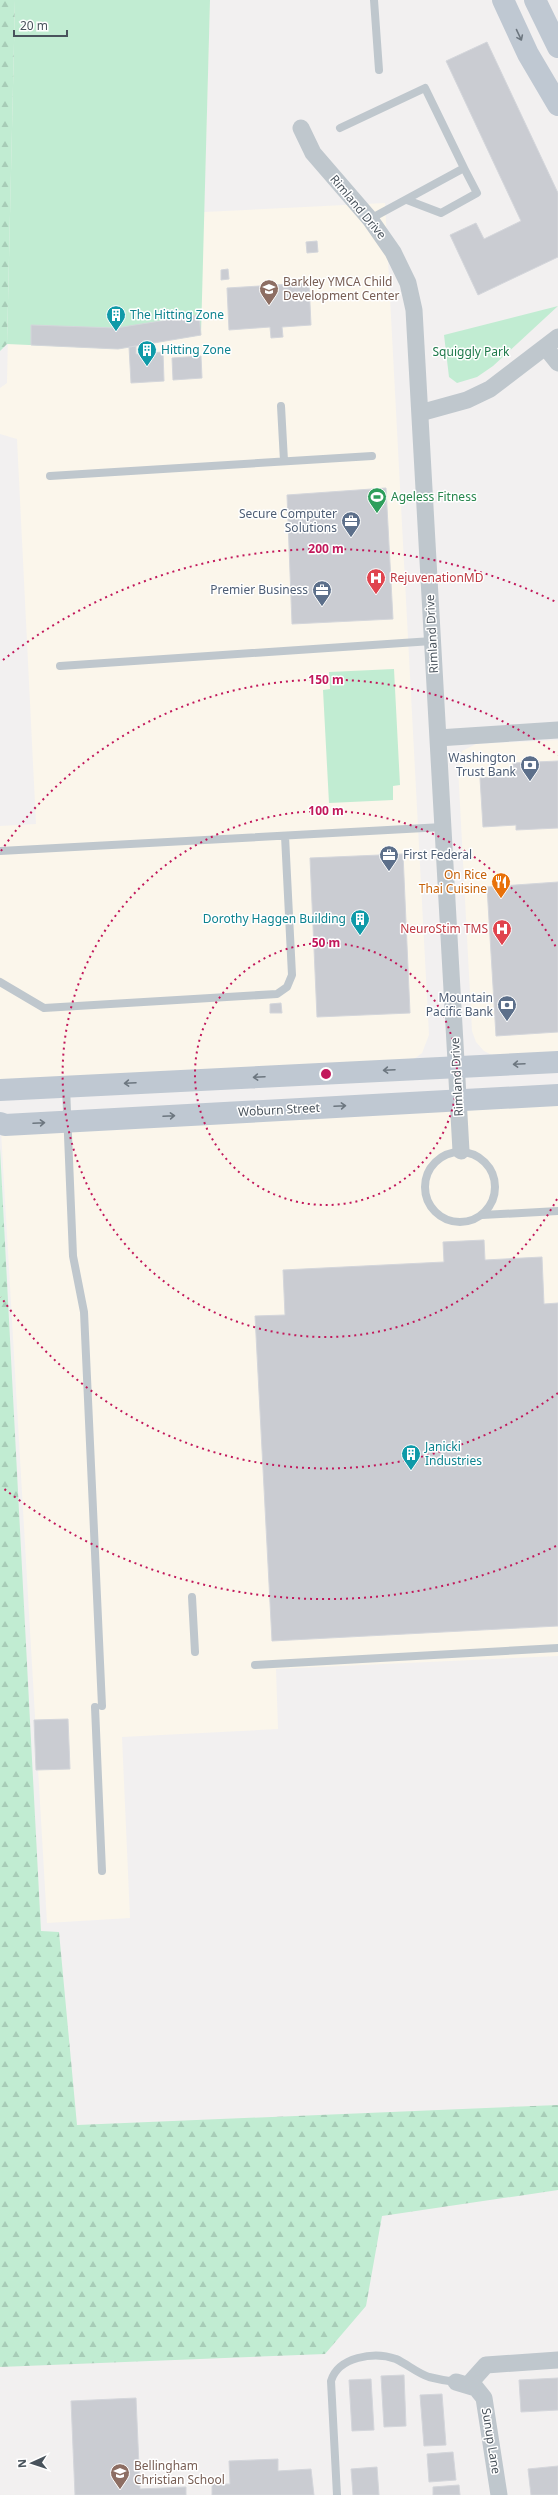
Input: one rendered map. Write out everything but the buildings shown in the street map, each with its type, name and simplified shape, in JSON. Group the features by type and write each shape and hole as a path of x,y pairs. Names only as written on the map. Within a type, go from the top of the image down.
{"main road":[{"path":"503,0 528,54 558,105"},
{"path":"535,0 558,47"},
{"path":"0,1090 558,1062"},
{"name":"Woburn Street","path":"0,1123 68,1121 558,1095"}],"street":[{"name":"Rimland Drive","path":"301,128 313,153 370,219 394,252 408,283 414,310 461,1151"},
{"path":"420,413 467,400 484,392 552,343 558,363"},
{"path":"438,738 558,730"},
{"path":"462,2383 486,2365 558,2360"},
{"name":"Sunup Lane","path":"462,2383 478,2390 484,2398 488,2411 499,2495"}],"lane":[{"path":"374,0 379,70"},
{"path":"340,128 425,88 477,193 441,213 407,200"},
{"path":"370,219 464,168"},
{"path":"281,406 284,462"},
{"path":"50,476 372,456"},
{"path":"60,666 432,641"},
{"path":"0,851 443,827"},
{"path":"0,982 44,1008 277,994 288,987 292,975 285,836"},
{"path":"66,1086 74,1256 84,1312 99,1706 102,1871"},
{"path":"482,1215 494,1197 494,1176 481,1158 461,1151 450,1153 440,1158 432,1166 426,1182 427,1199 432,1209 441,1217 451,1221 473,1220 482,1215 558,1211"},
{"path":"192,1597 195,1652"},
{"path":"255,1665 558,1648"},
{"path":"338,2495 331,2381 334,2371 341,2364 358,2358 380,2356 396,2359 428,2376 462,2383"}],"shaded area":[{"path":"15,0 210,0 204,212 385,203 429,1035 422,1053 414,1059 0,1085 0,826 36,824 17,439 0,434 0,388 7,383"},
{"path":"558,740 558,1052 494,1056 484,1051 476,1042 472,1031 458,767 462,751 476,744"},
{"path":"558,1103 558,1656 276,1669 278,1729 122,1737 130,1918 47,1923 1,1131"}],"green space":[{"path":"0,0 15,0 7,344 0,351"},
{"name":"The Hitting Zone","path":"15,0 210,0 201,335 118,349 7,344"},
{"name":"Squiggly Park","path":"558,306 493,366 477,377 457,383 449,377 444,335"},
{"path":"394,669 400,785 393,786 393,800 329,803 323,690 330,689 329,672"},
{"path":"0,1148 41,1931 59,1932 77,2125 558,2105 558,2190 382,2216 366,2306 325,2354 0,2367"}],"place":[{"name":"Barkley YMCA Child Development Center","path":"269,306"},
{"name":"The Hitting Zone","path":"116,332"},
{"name":"Hitting Zone","path":"147,367"},
{"name":"Ageless Fitness","path":"377,514"},
{"name":"Secure Computer Solutions","path":"351,538"},
{"name":"RejuvenationMD","path":"376,595"},
{"name":"Premier Business","path":"322,607"},
{"name":"Washington Trust Bank","path":"530,782"},
{"name":"First Federal","path":"389,872"},
{"name":"On Rice Thai Cuisine","path":"501,899"},
{"name":"Dorothy Haggen Building","path":"360,936"},
{"name":"NeuroStim TMS","path":"502,946"},
{"name":"Mountain Pacific Bank","path":"507,1022"},
{"name":"Janicki Industries","path":"411,1471"},
{"name":"Bellingham Christian School","path":"120,2490"}]}
